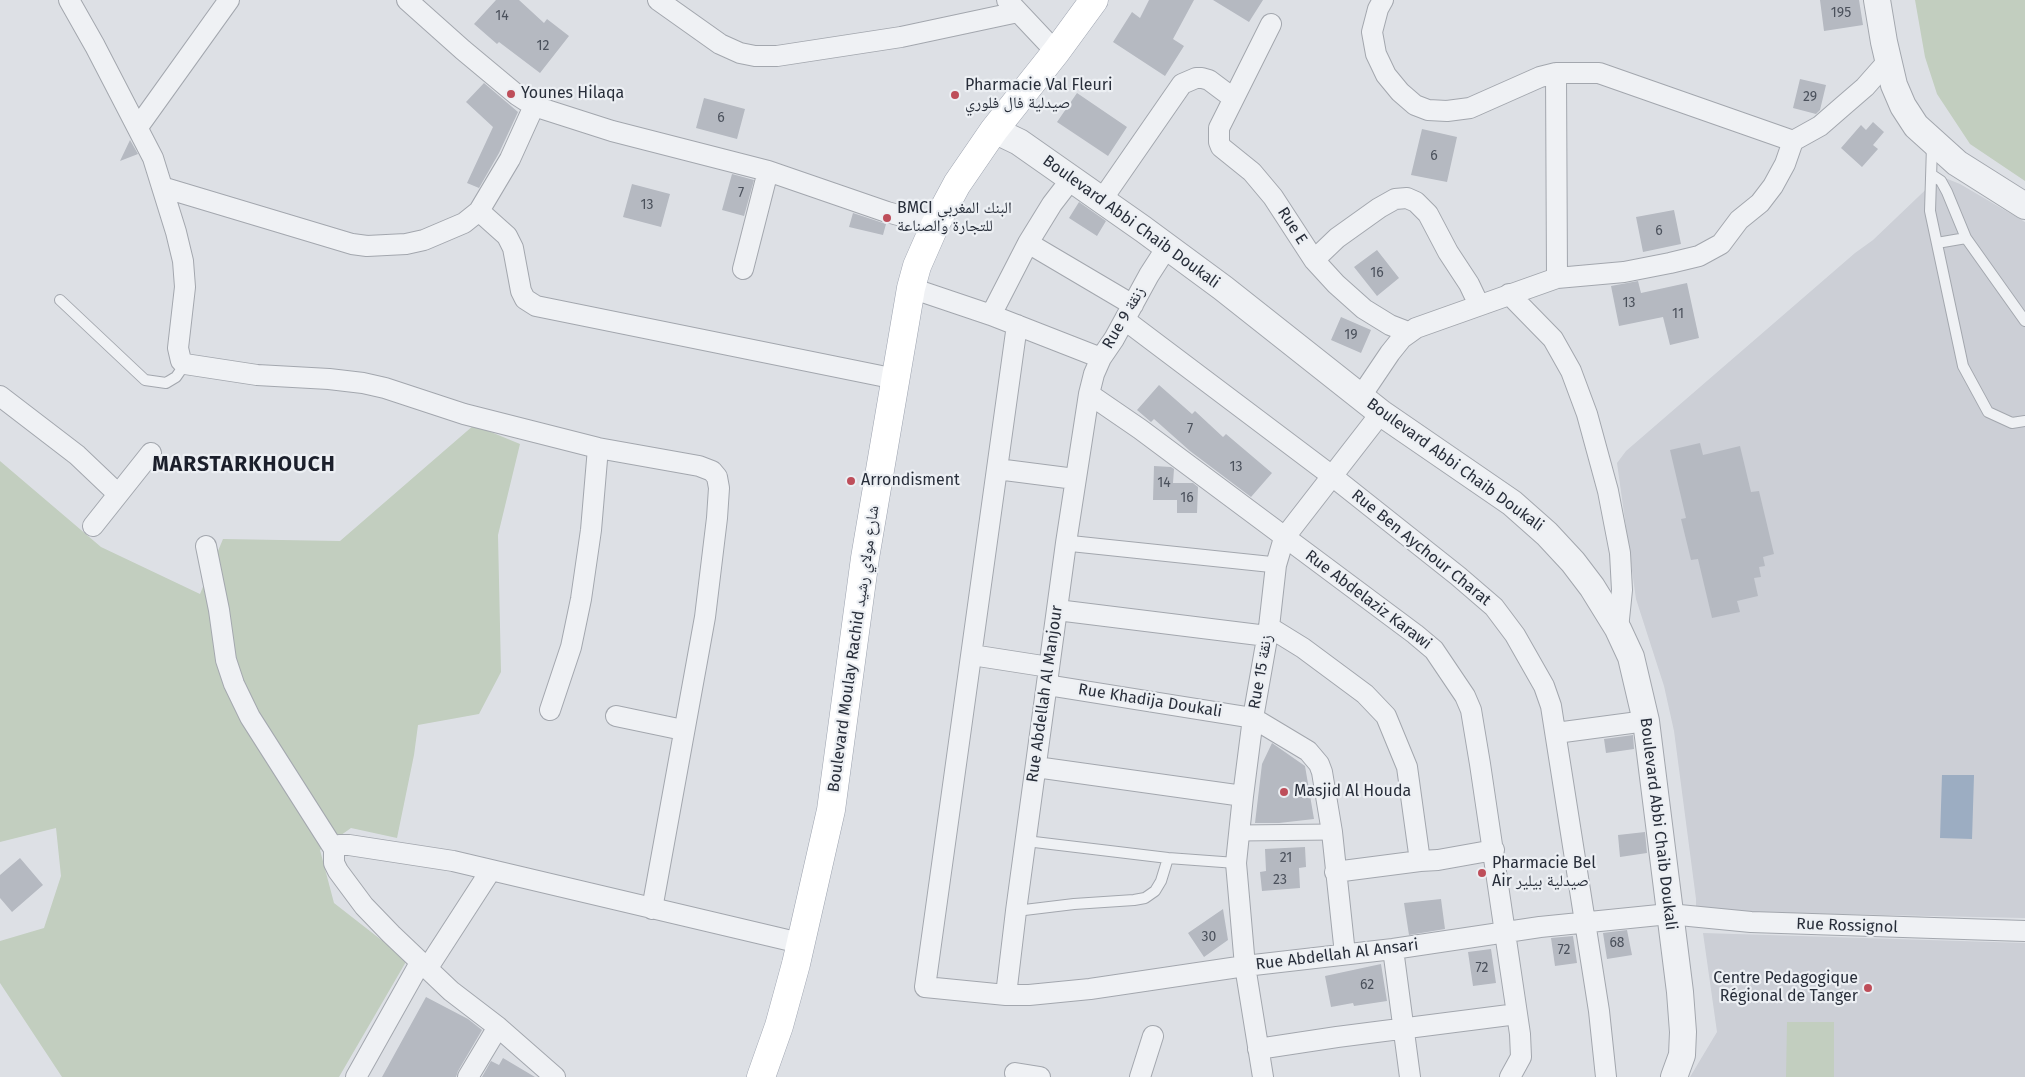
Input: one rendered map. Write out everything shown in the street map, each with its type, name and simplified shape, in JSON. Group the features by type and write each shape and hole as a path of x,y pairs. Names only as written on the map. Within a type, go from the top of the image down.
{"main road":[{"name":"Boulevard Moulay Rachid شارع مولاي رشيد","path":"761,1077 779,1026 831,810 865,558 911,288 922,253 957,184 994,130 1056,52 1094,0"}],"street":[{"path":"68,0 153,158 176,232 183,262 184,299 178,348 181,361 185,364 257,375 363,383 385,388 464,414 598,448 699,466 712,471 717,477 719,488 717,518 705,617 683,730 652,910"},
{"path":"138,127 229,0"},
{"path":"408,0 463,50 517,95 534,106 612,132 768,171 887,212 935,225"},
{"path":"658,0 720,44 740,53 755,56 777,56 901,37 1012,6 1056,52"},
{"path":"1383,0 1372,32 1376,54 1386,75 1400,92 1415,105 1428,110 1447,111 1470,108 1540,77 1556,73 1599,73 1793,141"},
{"path":"1877,0 1888,61 1903,106 1916,126 1957,163 2025,206"},
{"name":"Rue E","path":"1271,24 1218,128 1221,147 1252,172 1273,197 1314,260 1336,284 1364,309 1390,325 1408,332"},
{"path":"1361,396 1390,352 1408,332 1557,278 1624,272 1670,264 1711,250 1721,244 1739,220 1760,203 1773,186 1785,164 1793,141 1820,126 1844,106 1865,87 1888,61"},
{"path":"1556,73 1557,278"},
{"path":"1102,201 1182,84 1196,78 1202,78 1209,80 1233,98"},
{"path":"162,187 333,239 367,246 406,244 424,240 464,223 479,211 510,159 534,106"},
{"name":"Boulevard Abbi Chaib Doukali","path":"994,130 1019,142 1072,178 1223,288 1381,412 1512,503 1547,534 1588,581 1618,629 1631,657 1646,721 1680,992 1683,1032 1682,1054 1674,1077"},
{"path":"743,270 768,171"},
{"path":"991,315 1028,243 1052,204 1072,178"},
{"path":"1314,260 1336,238 1379,208 1395,199 1407,198 1416,202 1428,214 1448,252 1469,284 1479,305"},
{"path":"479,211 507,236 513,248 521,291 525,299 536,306 896,379"},
{"name":"Rue Ben Aychour Charat","path":"1028,243 1129,313 1445,565 1494,606 1520,643 1544,686 1551,706 1575,870 1604,1042 1606,1077"},
{"name":"Rue 9 زنقة","path":"1089,394 1094,374 1101,358 1167,247"},
{"path":"911,288 991,315 1101,358"},
{"path":"1509,294 1553,339 1571,371 1587,414 1608,491 1620,553 1622,590 1618,629"},
{"path":"972,656 1017,325"},
{"name":"Rue Abdellah Al Manjour","path":"1006,995 1066,543 1089,394"},
{"name":"Rue Abdelaziz Karawi","path":"1089,394 1140,429 1415,634 1434,650 1465,696 1471,710 1494,850 1517,1014 1520,1057 1510,1077"},
{"path":"0,396 82,459 118,494"},
{"name":"Rue 15 زنقة","path":"1263,1077 1245,966 1236,863 1253,718 1268,632 1276,565 1284,538 1381,412"},
{"path":"550,710 571,647 581,599 591,530 598,448"},
{"path":"93,526 151,454"},
{"path":"997,469 1075,479"},
{"path":"1066,543 1276,565"},
{"path":"206,546 219,610 226,660 234,684 250,717 334,849 334,862 364,906 423,966 498,1027 555,1077"},
{"path":"1057,610 1268,632 1303,648 1366,694 1386,716 1407,767 1420,861"},
{"name":"Rue Khadija Doukali","path":"972,656 1048,676 1253,718"},
{"name":"Rue Abdellah Al Ansari","path":"972,656 925,987 1006,995 1029,995 1090,989 1245,966 1393,949 1584,921 1669,914"},
{"path":"616,716 683,730"},
{"path":"1253,718 1308,751 1319,764 1332,832 1345,954"},
{"path":"1556,733 1646,721"},
{"path":"1036,767 1243,796"},
{"path":"1239,833 1332,832"},
{"path":"334,849 339,845 348,845 453,861 652,910 800,943"},
{"path":"1335,872 1438,860 1494,850"},
{"path":"356,1077 423,966 491,870"},
{"name":"Rue Rossignol","path":"1669,914 1750,922 2025,931"},
{"path":"1393,949 1410,1077"},
{"path":"1258,1049 1517,1014"},
{"path":"468,1077 498,1027"},
{"path":"1140,1077 1153,1036"},
{"path":"1015,1073 1040,1077"}],"lane":[{"path":"1932,142 1930,211 1963,366 1988,412 2012,423 2025,422"},
{"path":"1932,175 1941,181 1947,192 1966,238 2025,321"},
{"path":"1937,243 1966,238"},
{"path":"60,300 145,380 166,383 176,377 185,364"},
{"path":"1026,842 1168,858 1236,863"},
{"path":"1016,911 1145,898 1154,891 1161,881 1168,858"}],"shaded area":[{"path":"1940,176 1960,184 2025,222 2025,918 1696,911 1674,731 1664,686 1636,599 1617,463 1626,451 1855,253 1873,240"},
{"name":"Centre Pedagogique Régional de Tanger","path":"1703,933 2025,943 2025,1077 1690,1077 1717,1032"}],"green space":[{"path":"1915,0 2025,0 2025,181 1970,144 1937,94 1925,57"},
{"path":"474,425 520,444 498,535 501,672 479,714 418,725 414,755 397,838 351,828 320,850 334,903 407,960 339,1077 62,1077 0,983 0,941 44,928 61,876 56,828 0,842 0,461 101,547 200,594 223,539 340,541"},
{"path":"1787,1022 1834,1022 1834,1077 1786,1077"}],"water":[{"path":"1942,775 1974,775 1972,839 1940,838"}],"building":[{"path":"496,0 519,0 544,23 547,19 569,36 540,73 499,42 497,44 474,24"},
{"path":"1149,0 1194,0 1173,39 1184,46 1165,76 1113,42 1132,12 1140,18"},
{"path":"1213,0 1263,0 1249,22"},
{"path":"1820,0 1859,0 1863,25 1824,31"},
{"path":"1800,79 1826,85 1820,110 1816,114 1793,108"},
{"path":"484,83 518,112 499,153 479,188 467,183 493,127 466,102"},
{"path":"1077,93 1127,127 1108,156 1057,122"},
{"path":"704,98 745,109 737,139 696,128"},
{"path":"1873,122 1884,132 1873,145 1878,149 1862,167 1841,148 1861,125 1866,130"},
{"path":"1422,129 1457,137 1447,182 1411,175"},
{"path":"130,140 138,154 120,161"},
{"path":"732,174 754,180 744,216 722,210"},
{"path":"632,184 670,194 661,227 623,217"},
{"path":"1079,202 1106,221 1097,236 1069,218"},
{"path":"1674,210 1681,244 1643,252 1636,217"},
{"path":"853,213 886,224 883,235 849,227"},
{"path":"1377,250 1399,278 1377,296 1354,267"},
{"path":"1638,281 1641,293 1687,283 1699,338 1670,345 1663,317 1619,326 1611,286"},
{"path":"1341,317 1371,330 1361,353 1331,340"},
{"path":"1159,385 1192,414 1195,411 1223,437 1226,434 1272,473 1251,497 1190,451 1154,419 1151,422 1137,410"},
{"path":"1700,443 1703,455 1740,446 1751,492 1759,491 1774,554 1763,557 1765,566 1759,567 1761,577 1754,578 1758,596 1737,601 1740,612 1712,618 1698,559 1691,560 1681,519 1686,518 1670,450"},
{"path":"1154,466 1171,467 1174,469 1173,483 1193,483 1198,487 1197,513 1177,513 1177,500 1153,500"},
{"path":"1633,735 1634,749 1606,753 1604,739"},
{"name":"Masjid Al Houda","path":"1272,743 1305,766 1314,819 1279,823 1255,823 1262,764"},
{"path":"1645,832 1647,853 1620,857 1618,835"},
{"path":"1305,847 1306,867 1299,868 1300,888 1262,891 1260,872 1266,871 1265,849"},
{"path":"20,858 43,885 12,912 0,898 0,875"},
{"path":"1441,899 1445,929 1409,935 1404,903"},
{"path":"1223,909 1228,940 1204,957 1188,933"},
{"path":"1627,930 1632,955 1607,959 1603,933"},
{"path":"1573,936 1577,963 1555,966 1551,938"},
{"path":"1491,949 1496,983 1473,986 1468,952"},
{"path":"1381,964 1387,1001 1354,1006 1353,1003 1331,1007 1325,976"},
{"path":"426,997 468,1019 482,1030 456,1077 382,1077"},
{"path":"503,1058 535,1077 482,1077 491,1061 499,1065"}],"place":[{"name":"Younes Hilaqa","path":"511,94"},
{"name":"Pharmacie Val Fleuri صيدلية فال فلوري","path":"955,95"},
{"name":"BMCI البنك المغربي للتجارة والصناعة","path":"887,218"},
{"name":"Arrondisment","path":"851,481"},
{"name":"Masjid Al Houda","path":"1284,792"},
{"name":"Pharmacie Bel Air صيدلية بيلير","path":"1482,873"},
{"name":"Centre Pedagogique Régional de Tanger","path":"1868,988"}],"district":[{"name":"MARSTARKHOUCH","path":"244,465"}]}
